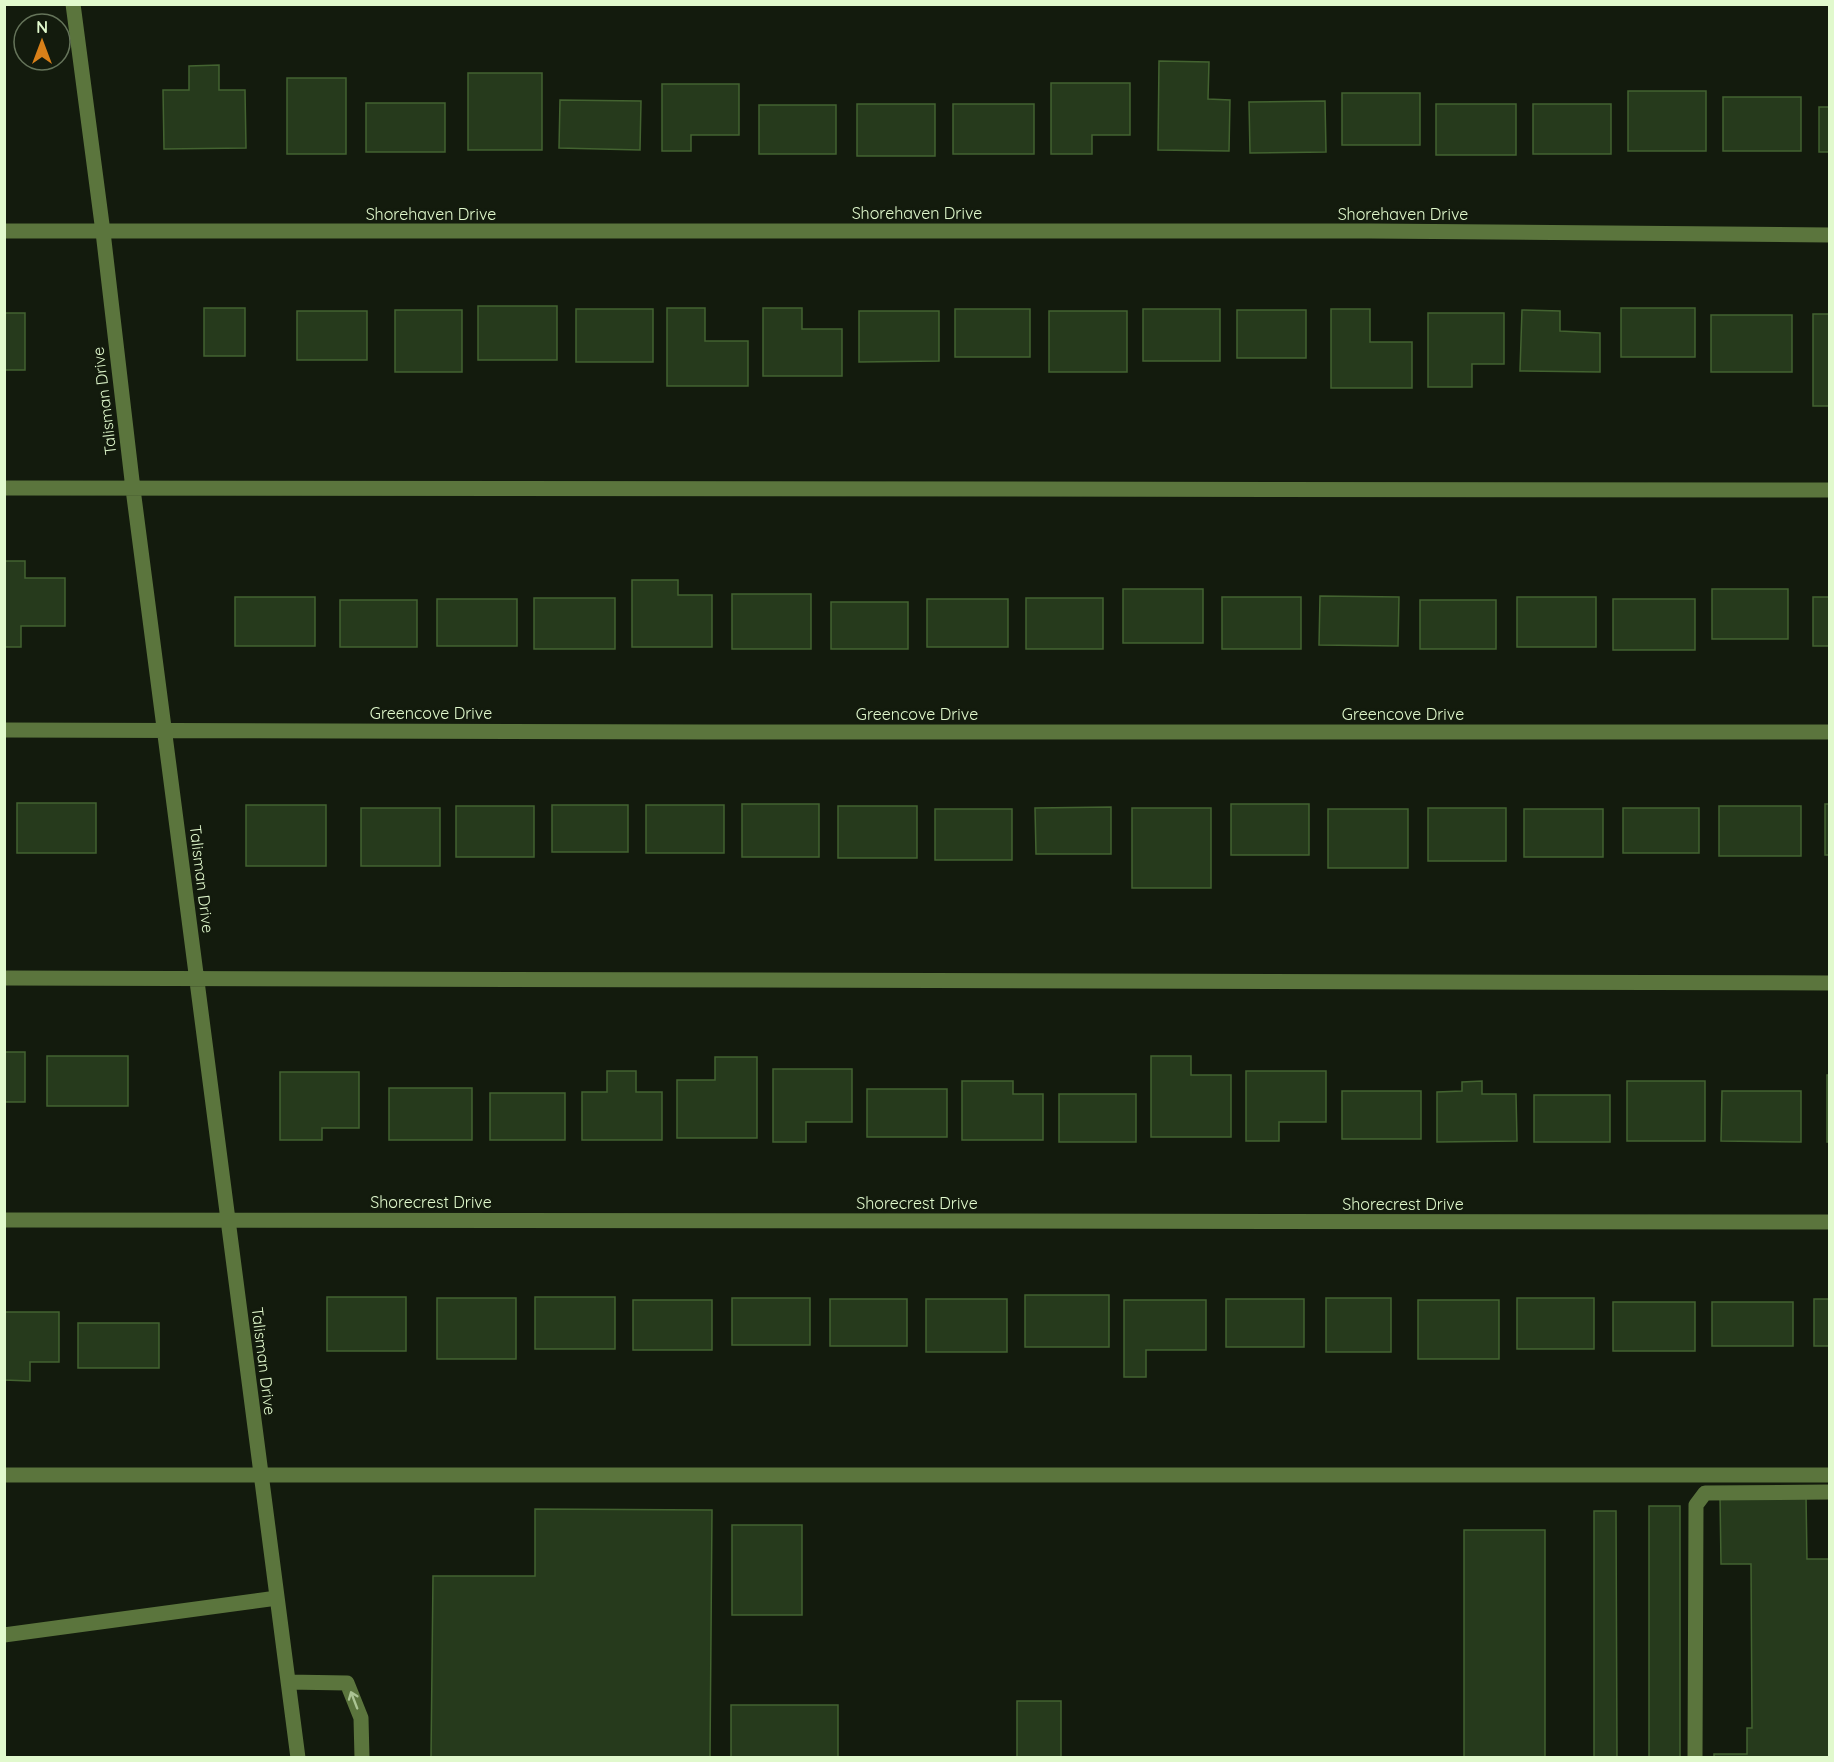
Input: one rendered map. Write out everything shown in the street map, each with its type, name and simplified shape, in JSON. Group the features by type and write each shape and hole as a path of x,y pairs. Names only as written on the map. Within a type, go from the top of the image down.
{"street":[{"name":"Talisman Drive","path":"73,4 133,489 298,1758"},
{"name":"Shorehaven Drive","path":"4,231 1383,231 1830,235"},
{"path":"4,488 1830,490"},
{"name":"Greencove Drive","path":"4,730 1830,732"},
{"path":"4,978 1830,983"},
{"name":"Shorecrest Drive","path":"4,1220 1830,1222"},
{"path":"4,1475 1830,1475"},
{"path":"1695,1758 1696,1505 1705,1493 1830,1492"},
{"path":"4,1635 277,1598"},
{"path":"288,1682 347,1683 361,1718 362,1758"}],"building":[{"path":"1159,61 1209,62 1208,99 1230,100 1229,151 1158,150"},
{"path":"219,65 219,90 245,90 246,148 164,149 163,90 189,90 189,66"},
{"path":"468,73 542,73 542,150 468,150"},
{"path":"287,78 346,78 346,154 287,154"},
{"path":"1051,83 1130,83 1130,135 1092,135 1092,154 1051,154"},
{"path":"662,84 739,84 739,135 691,135 691,151 662,151"},
{"path":"1628,91 1706,91 1706,151 1628,151"},
{"path":"1342,93 1420,93 1420,145 1342,145"},
{"path":"1723,97 1801,97 1801,151 1723,151"},
{"path":"560,100 641,101 640,150 559,148"},
{"path":"1325,101 1326,152 1250,153 1249,102"},
{"path":"366,103 445,103 445,152 366,152"},
{"path":"857,104 935,104 935,156 857,156"},
{"path":"953,104 1034,104 1034,154 953,154"},
{"path":"1436,104 1516,104 1516,155 1436,155"},
{"path":"1533,104 1611,104 1611,154 1533,154"},
{"path":"759,105 836,105 836,154 759,154"},
{"path":"1819,107 1830,107 1830,152 1819,152"},
{"path":"478,306 557,306 557,360 478,360"},
{"path":"204,308 245,308 245,356 204,356"},
{"path":"667,308 705,308 705,341 748,341 748,386 667,386"},
{"path":"763,308 802,308 802,329 842,329 842,376 763,376"},
{"path":"1621,308 1695,308 1695,357 1621,357"},
{"path":"576,309 653,309 653,362 576,362"},
{"path":"955,309 1030,309 1030,357 955,357"},
{"path":"1143,309 1220,309 1220,361 1143,361"},
{"path":"1331,309 1370,309 1370,342 1412,342 1412,388 1331,388"},
{"path":"395,310 462,310 462,372 395,372"},
{"path":"1237,310 1306,310 1306,358 1237,358"},
{"path":"1522,310 1560,311 1560,331 1600,333 1600,372 1520,371"},
{"path":"297,311 367,311 367,360 297,360"},
{"path":"859,311 939,311 939,361 859,362"},
{"path":"1049,311 1127,311 1127,372 1049,372"},
{"path":"4,313 25,313 25,370 4,370"},
{"path":"1428,313 1504,313 1504,364 1472,364 1472,387 1428,387"},
{"path":"1813,314 1830,314 1830,406 1813,406"},
{"path":"1711,315 1792,315 1792,372 1711,372"},
{"path":"4,561 25,561 25,578 65,578 65,626 21,626 21,647 4,647"},
{"path":"632,580 678,580 678,595 712,595 712,647 632,647"},
{"path":"1123,589 1203,589 1203,643 1123,643"},
{"path":"1712,589 1788,589 1788,639 1712,639"},
{"path":"732,594 811,594 811,649 732,649"},
{"path":"1320,596 1399,597 1398,646 1319,645"},
{"path":"235,597 315,597 315,646 235,646"},
{"path":"1222,597 1301,597 1301,649 1222,649"},
{"path":"1517,597 1596,597 1596,647 1517,647"},
{"path":"1813,597 1830,597 1830,646 1813,646"},
{"path":"534,598 615,598 615,649 534,649"},
{"path":"1026,598 1103,598 1103,649 1026,649"},
{"path":"437,599 517,599 517,646 437,646"},
{"path":"927,599 1008,599 1008,647 927,647"},
{"path":"1613,599 1695,599 1695,650 1613,650"},
{"path":"340,600 417,600 417,647 340,647"},
{"path":"1420,600 1496,600 1496,649 1420,649"},
{"path":"831,602 908,602 908,649 831,649"},
{"path":"17,803 96,803 96,853 17,853"},
{"path":"742,804 819,804 819,857 742,857"},
{"path":"1231,804 1309,804 1309,855 1231,855"},
{"path":"1825,804 1830,804 1830,855 1825,855"},
{"path":"246,805 326,805 326,866 246,866"},
{"path":"552,805 628,805 628,852 552,852"},
{"path":"646,805 724,805 724,853 646,853"},
{"path":"456,806 534,806 534,857 456,857"},
{"path":"838,806 917,806 917,858 838,858"},
{"path":"1719,806 1801,806 1801,856 1719,856"},
{"path":"1111,807 1111,854 1036,854 1035,808"},
{"path":"361,808 440,808 440,866 361,866"},
{"path":"1132,808 1211,808 1211,888 1132,888"},
{"path":"1428,808 1506,808 1506,861 1428,861"},
{"path":"1623,808 1699,808 1699,853 1623,853"},
{"path":"935,809 1012,809 1012,860 935,860"},
{"path":"1328,809 1408,809 1408,868 1328,868"},
{"path":"1524,809 1603,809 1603,857 1524,857"},
{"path":"4,1052 25,1052 25,1102 4,1102"},
{"path":"47,1056 128,1056 128,1106 47,1106"},
{"path":"1151,1056 1191,1056 1191,1075 1231,1075 1231,1137 1151,1137"},
{"path":"715,1057 757,1057 757,1138 677,1138 677,1080 715,1080"},
{"path":"773,1069 852,1069 852,1122 806,1122 806,1142 773,1142"},
{"path":"607,1071 636,1071 636,1092 662,1092 662,1140 582,1140 582,1092 607,1092"},
{"path":"1246,1071 1326,1071 1326,1122 1279,1122 1279,1141 1246,1141"},
{"path":"280,1072 359,1072 359,1128 322,1128 322,1140 280,1140"},
{"path":"1827,1075 1830,1075 1830,1142 1827,1142"},
{"path":"962,1081 1013,1081 1013,1094 1043,1094 1043,1140 962,1140"},
{"path":"1482,1081 1482,1094 1516,1094 1517,1141 1437,1142 1437,1092 1462,1091 1462,1082"},
{"path":"1627,1081 1705,1081 1705,1141 1627,1141"},
{"path":"389,1088 472,1088 472,1140 389,1140"},
{"path":"867,1089 947,1089 947,1137 867,1137"},
{"path":"1342,1091 1421,1091 1421,1139 1342,1139"},
{"path":"1722,1091 1801,1091 1801,1142 1721,1141"},
{"path":"490,1093 565,1093 565,1140 490,1140"},
{"path":"1059,1094 1136,1094 1136,1142 1059,1142"},
{"path":"1534,1095 1610,1095 1610,1142 1534,1142"},
{"path":"1025,1295 1109,1295 1109,1347 1025,1347"},
{"path":"327,1297 406,1297 406,1351 327,1351"},
{"path":"535,1297 615,1297 615,1349 535,1349"},
{"path":"437,1298 516,1298 516,1359 437,1359"},
{"path":"732,1298 810,1298 810,1345 732,1345"},
{"path":"1326,1298 1391,1298 1391,1352 1326,1352"},
{"path":"1517,1298 1594,1298 1594,1349 1517,1349"},
{"path":"830,1299 907,1299 907,1346 830,1346"},
{"path":"926,1299 1007,1299 1007,1352 926,1352"},
{"path":"1226,1299 1304,1299 1304,1347 1226,1347"},
{"path":"1814,1299 1830,1299 1830,1346 1814,1346"},
{"path":"633,1300 712,1300 712,1350 633,1350"},
{"path":"1124,1300 1206,1300 1206,1350 1146,1350 1146,1377 1124,1377"},
{"path":"1418,1300 1499,1300 1499,1359 1418,1359"},
{"path":"1613,1302 1695,1302 1695,1351 1613,1351"},
{"path":"1712,1302 1793,1302 1793,1346 1712,1346"},
{"path":"4,1312 59,1312 59,1362 30,1362 30,1381 4,1380"},
{"path":"78,1323 159,1323 159,1368 78,1368"},
{"path":"1806,1495 1807,1559 1830,1559 1830,1758 1714,1758 1714,1754 1747,1754 1747,1728 1752,1728 1751,1564 1721,1564 1720,1496"},
{"path":"1649,1506 1680,1506 1680,1758 1649,1758"},
{"path":"535,1509 712,1510 710,1758 431,1758 433,1576 535,1576"},
{"path":"1594,1511 1616,1511 1617,1758 1594,1758"},
{"path":"732,1525 802,1525 802,1615 732,1615"},
{"path":"1464,1530 1545,1530 1545,1758 1464,1758"},
{"path":"1017,1701 1061,1701 1061,1758 1017,1758"},
{"path":"731,1705 838,1705 838,1758 731,1758"}]}
